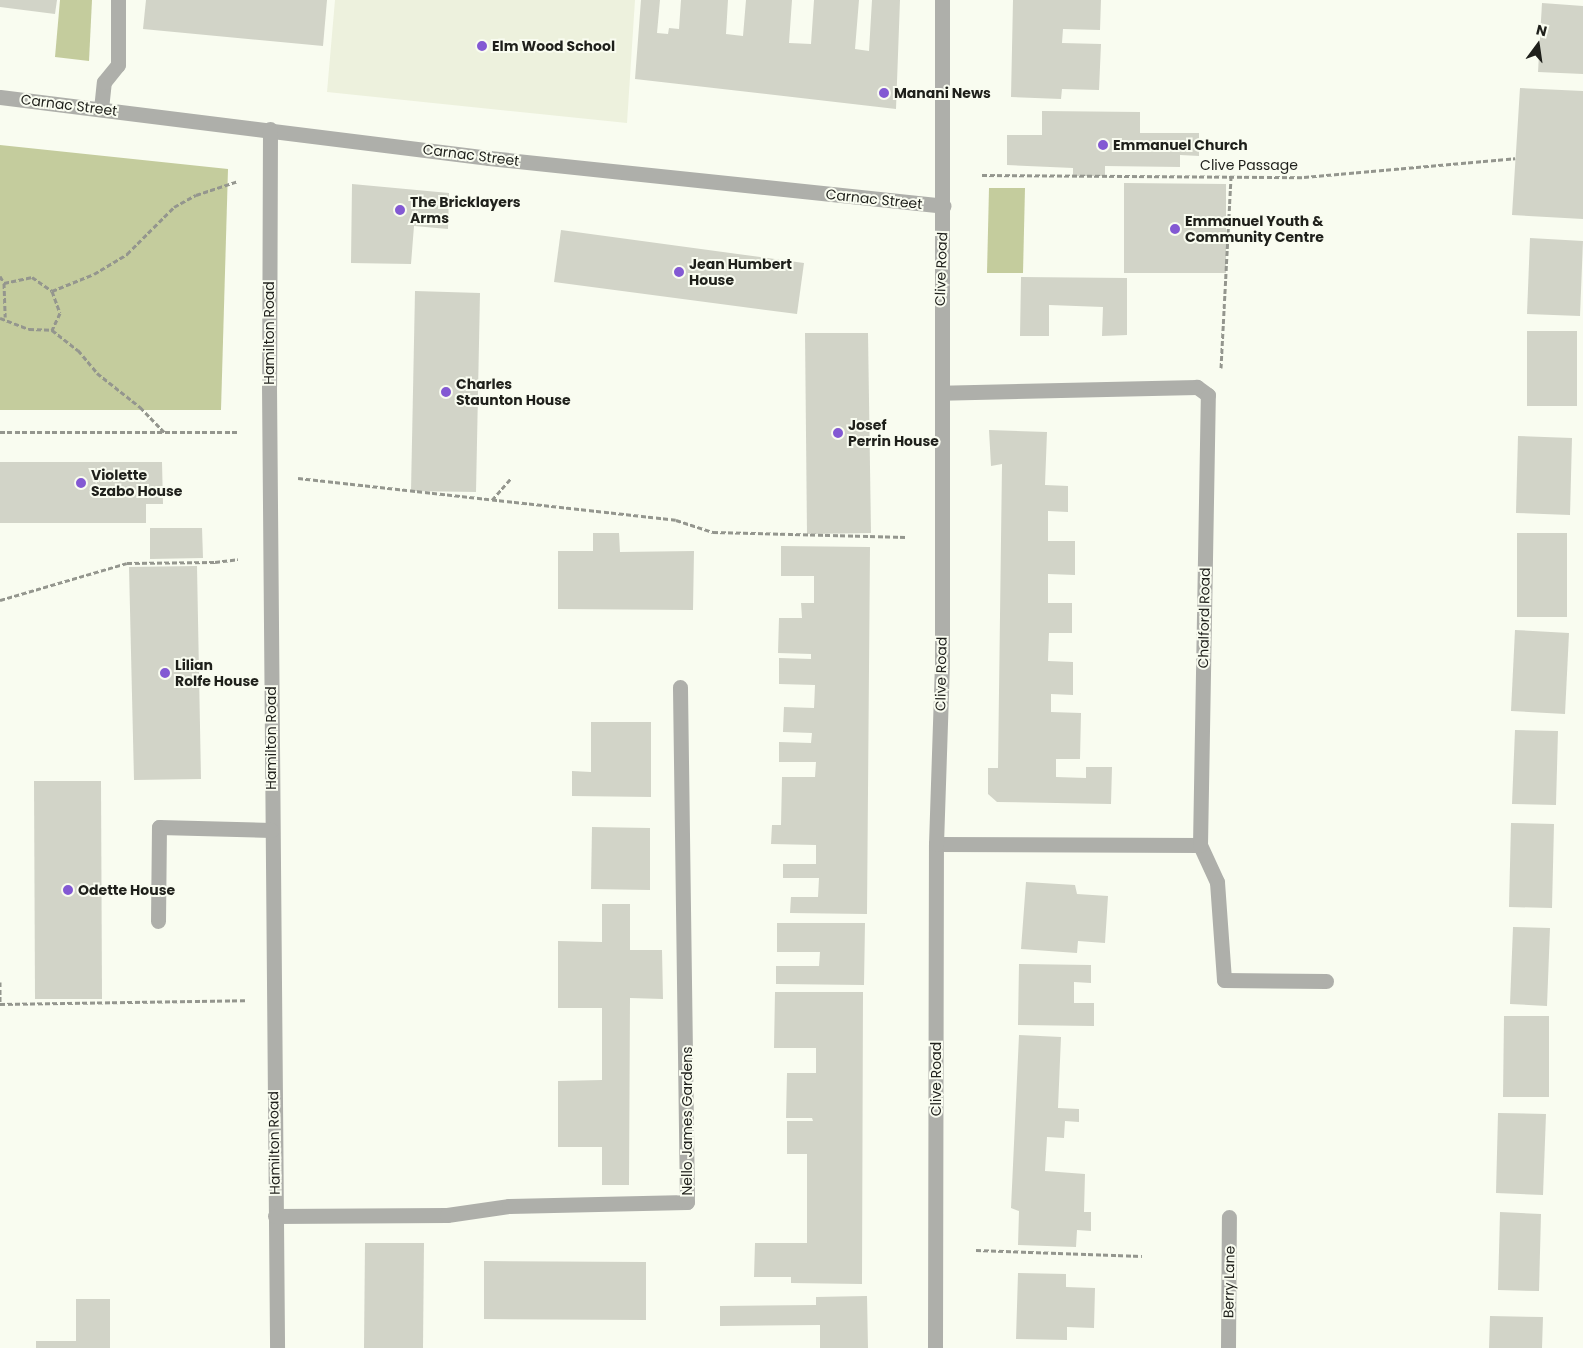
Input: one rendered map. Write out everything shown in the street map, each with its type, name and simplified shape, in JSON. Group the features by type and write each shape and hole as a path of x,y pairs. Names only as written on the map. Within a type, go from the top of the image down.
{"street":[{"path":"101,109 104,82 118,65 118,0"},
{"name":"Clive Road","path":"935,1348 936,844 942,666 940,301 943,206 942,0"},
{"name":"Carnac Street","path":"0,97 270,129 489,158 943,206"},
{"name":"Hamilton Road","path":"270,129 271,830 277,1348"},
{"path":"942,393 1198,387 1208,395"},
{"name":"Chalford Road","path":"1200,845 1208,395"},
{"name":"Nello James Gardens","path":"275,1216 447,1215 509,1206 687,1202 680,687"},
{"path":"158,921 159,828 271,830"},
{"path":"936,844 1200,845 1217,882 1224,980 1326,981"},
{"name":"Berry Lane","path":"1228,1348 1229,1217"}],"path":[{"name":"Clive Passage","path":"982,175 1304,177 1515,158"},
{"path":"1208,395 1224,362 1231,176"},
{"path":"52,291 94,274 127,254 174,207 196,195 238,181"},
{"path":"0,276 4,283 5,317"},
{"path":"4,283 32,277 52,291 60,313 52,330"},
{"path":"0,318 5,317 29,329 52,330 78,350 97,374 140,407 165,433"},
{"path":"0,432 239,432"},
{"path":"270,476 676,520 713,532 906,537"},
{"path":"492,500 510,479"},
{"path":"0,600 127,563 215,562 238,559"},
{"path":"0,982 0,1004 273,1000"},
{"path":"976,1250 1142,1256"}],"shaded area":[{"name":"Elm Wood School","path":"335,0 635,0 627,123 327,92"}],"green space":[{"path":"60,0 92,0 89,61 55,57"},
{"path":"0,145 228,169 221,410 0,410"},
{"path":"989,188 1025,188 1023,273 987,273"}],"building":[{"path":"0,0 57,0 55,14 0,7"},
{"path":"146,0 327,0 323,46 143,29"},
{"path":"641,0 660,0 657,33 668,34 669,28 679,29 681,0 728,0 726,34 743,36 746,0 792,0 789,43 811,44 814,0 859,0 855,49 869,51 872,0 900,0 896,109 635,79"},
{"path":"1013,0 1101,0 1100,30 1063,29 1062,43 1101,44 1099,90 1062,89 1061,99 1011,97"},
{"path":"1542,3 1583,6 1583,74 1538,72"},
{"path":"1520,88 1583,91 1583,219 1512,215"},
{"name":"Emmanuel Church","path":"1042,111 1140,112 1140,133 1199,133 1199,156 1180,155 1180,167 1105,166 1105,176 1073,176 1073,168 1007,165 1007,135 1042,135"},
{"name":"Emmanuel Youth & Community Centre","path":"1124,183 1226,184 1226,273 1124,273"},
{"name":"The Bricklayers Arms","path":"352,184 449,193 448,229 414,226 411,264 351,263"},
{"name":"Jean Humbert House","path":"561,230 804,263 797,314 554,282"},
{"path":"1530,238 1583,241 1580,316 1527,314"},
{"path":"1021,277 1127,278 1127,335 1102,336 1103,307 1049,305 1049,336 1020,336"},
{"name":"Charles Staunton House","path":"415,291 480,293 476,492 411,491"},
{"path":"1527,331 1577,331 1577,406 1527,406"},
{"name":"Josef Perrin House","path":"805,333 868,333 871,533 807,534"},
{"path":"989,430 1047,432 1045,485 1068,486 1068,512 1048,511 1048,541 1075,541 1075,575 1048,574 1048,603 1072,603 1072,633 1049,633 1048,661 1073,662 1073,695 1051,694 1051,712 1081,713 1080,759 1056,759 1056,777 1086,778 1086,767 1112,767 1111,804 997,802 988,794 988,768 998,768 1002,464 991,466"},
{"path":"1518,436 1572,438 1570,515 1516,513"},
{"name":"Violette Szabo House","path":"0,462 162,462 163,504 146,504 146,523 0,523"},
{"path":"150,528 202,528 203,558 150,559"},
{"path":"593,533 619,533 620,552 694,551 693,610 558,609 558,551 593,551"},
{"path":"1517,533 1567,533 1567,617 1517,617"},
{"path":"781,546 870,547 867,914 790,913 791,897 818,897 819,878 783,878 783,864 816,864 816,845 771,844 772,825 781,825 782,777 815,777 816,762 779,762 779,742 811,743 812,733 783,732 784,707 814,708 815,685 779,684 779,658 811,659 811,654 778,653 779,618 802,618 801,603 814,603 814,576 781,576"},
{"name":"Lilian Rolfe House","path":"197,566 201,779 134,780 129,567"},
{"path":"1515,630 1569,633 1565,714 1511,711"},
{"path":"591,722 651,722 651,797 572,796 572,771 591,772"},
{"path":"1515,730 1558,731 1556,805 1512,804"},
{"name":"Odette House","path":"34,781 101,781 102,999 35,999"},
{"path":"1511,823 1554,824 1552,908 1509,907"},
{"path":"592,827 650,828 650,890 591,889"},
{"path":"1026,882 1075,885 1077,894 1108,896 1105,943 1078,941 1077,953 1021,949"},
{"path":"602,904 630,904 630,950 662,950 663,999 630,998 629,1185 602,1185 602,1147 558,1147 558,1081 602,1080 602,1008 558,1008 558,941 602,942"},
{"path":"777,923 865,923 864,985 776,984 776,966 819,966 820,952 777,952"},
{"path":"1513,927 1550,928 1547,1006 1510,1004"},
{"path":"1019,964 1091,965 1091,983 1074,982 1074,1003 1094,1003 1094,1026 1018,1025"},
{"path":"775,992 863,992 862,1284 791,1283 791,1277 754,1277 755,1243 807,1243 807,1154 787,1154 787,1121 813,1121 812,1118 786,1118 787,1073 816,1073 816,1048 774,1048"},
{"path":"1504,1016 1549,1016 1549,1097 1503,1097"},
{"path":"1019,1035 1061,1037 1058,1108 1079,1109 1079,1122 1065,1121 1064,1138 1047,1137 1045,1171 1085,1174 1084,1212 1091,1212 1091,1231 1077,1230 1076,1247 1018,1245 1019,1211 1011,1208"},
{"path":"1498,1113 1546,1114 1543,1195 1496,1193"},
{"path":"1500,1212 1541,1214 1539,1291 1498,1290"},
{"path":"365,1243 424,1243 423,1348 364,1348"},
{"path":"484,1261 646,1262 646,1320 484,1319"},
{"path":"1018,1273 1066,1274 1066,1287 1095,1288 1094,1328 1067,1327 1067,1340 1016,1339"},
{"path":"867,1296 868,1348 820,1348 820,1325 720,1326 720,1306 816,1305 816,1297"},
{"path":"76,1299 110,1299 110,1348 36,1348 36,1341 76,1341"},
{"path":"1490,1316 1543,1317 1542,1348 1489,1348"}],"place":[{"name":"Elm Wood School","path":"482,46"},
{"name":"Manani News","path":"884,93"},
{"name":"Emmanuel Church","path":"1103,145"},
{"name":"The Bricklayers Arms","path":"400,210"},
{"name":"Emmanuel Youth & Community Centre","path":"1175,229"},
{"name":"Jean Humbert House","path":"679,272"},
{"name":"Charles Staunton House","path":"446,392"},
{"name":"Josef Perrin House","path":"838,433"},
{"name":"Violette Szabo House","path":"81,483"},
{"name":"Lilian Rolfe House","path":"165,673"},
{"name":"Odette House","path":"68,890"}]}
